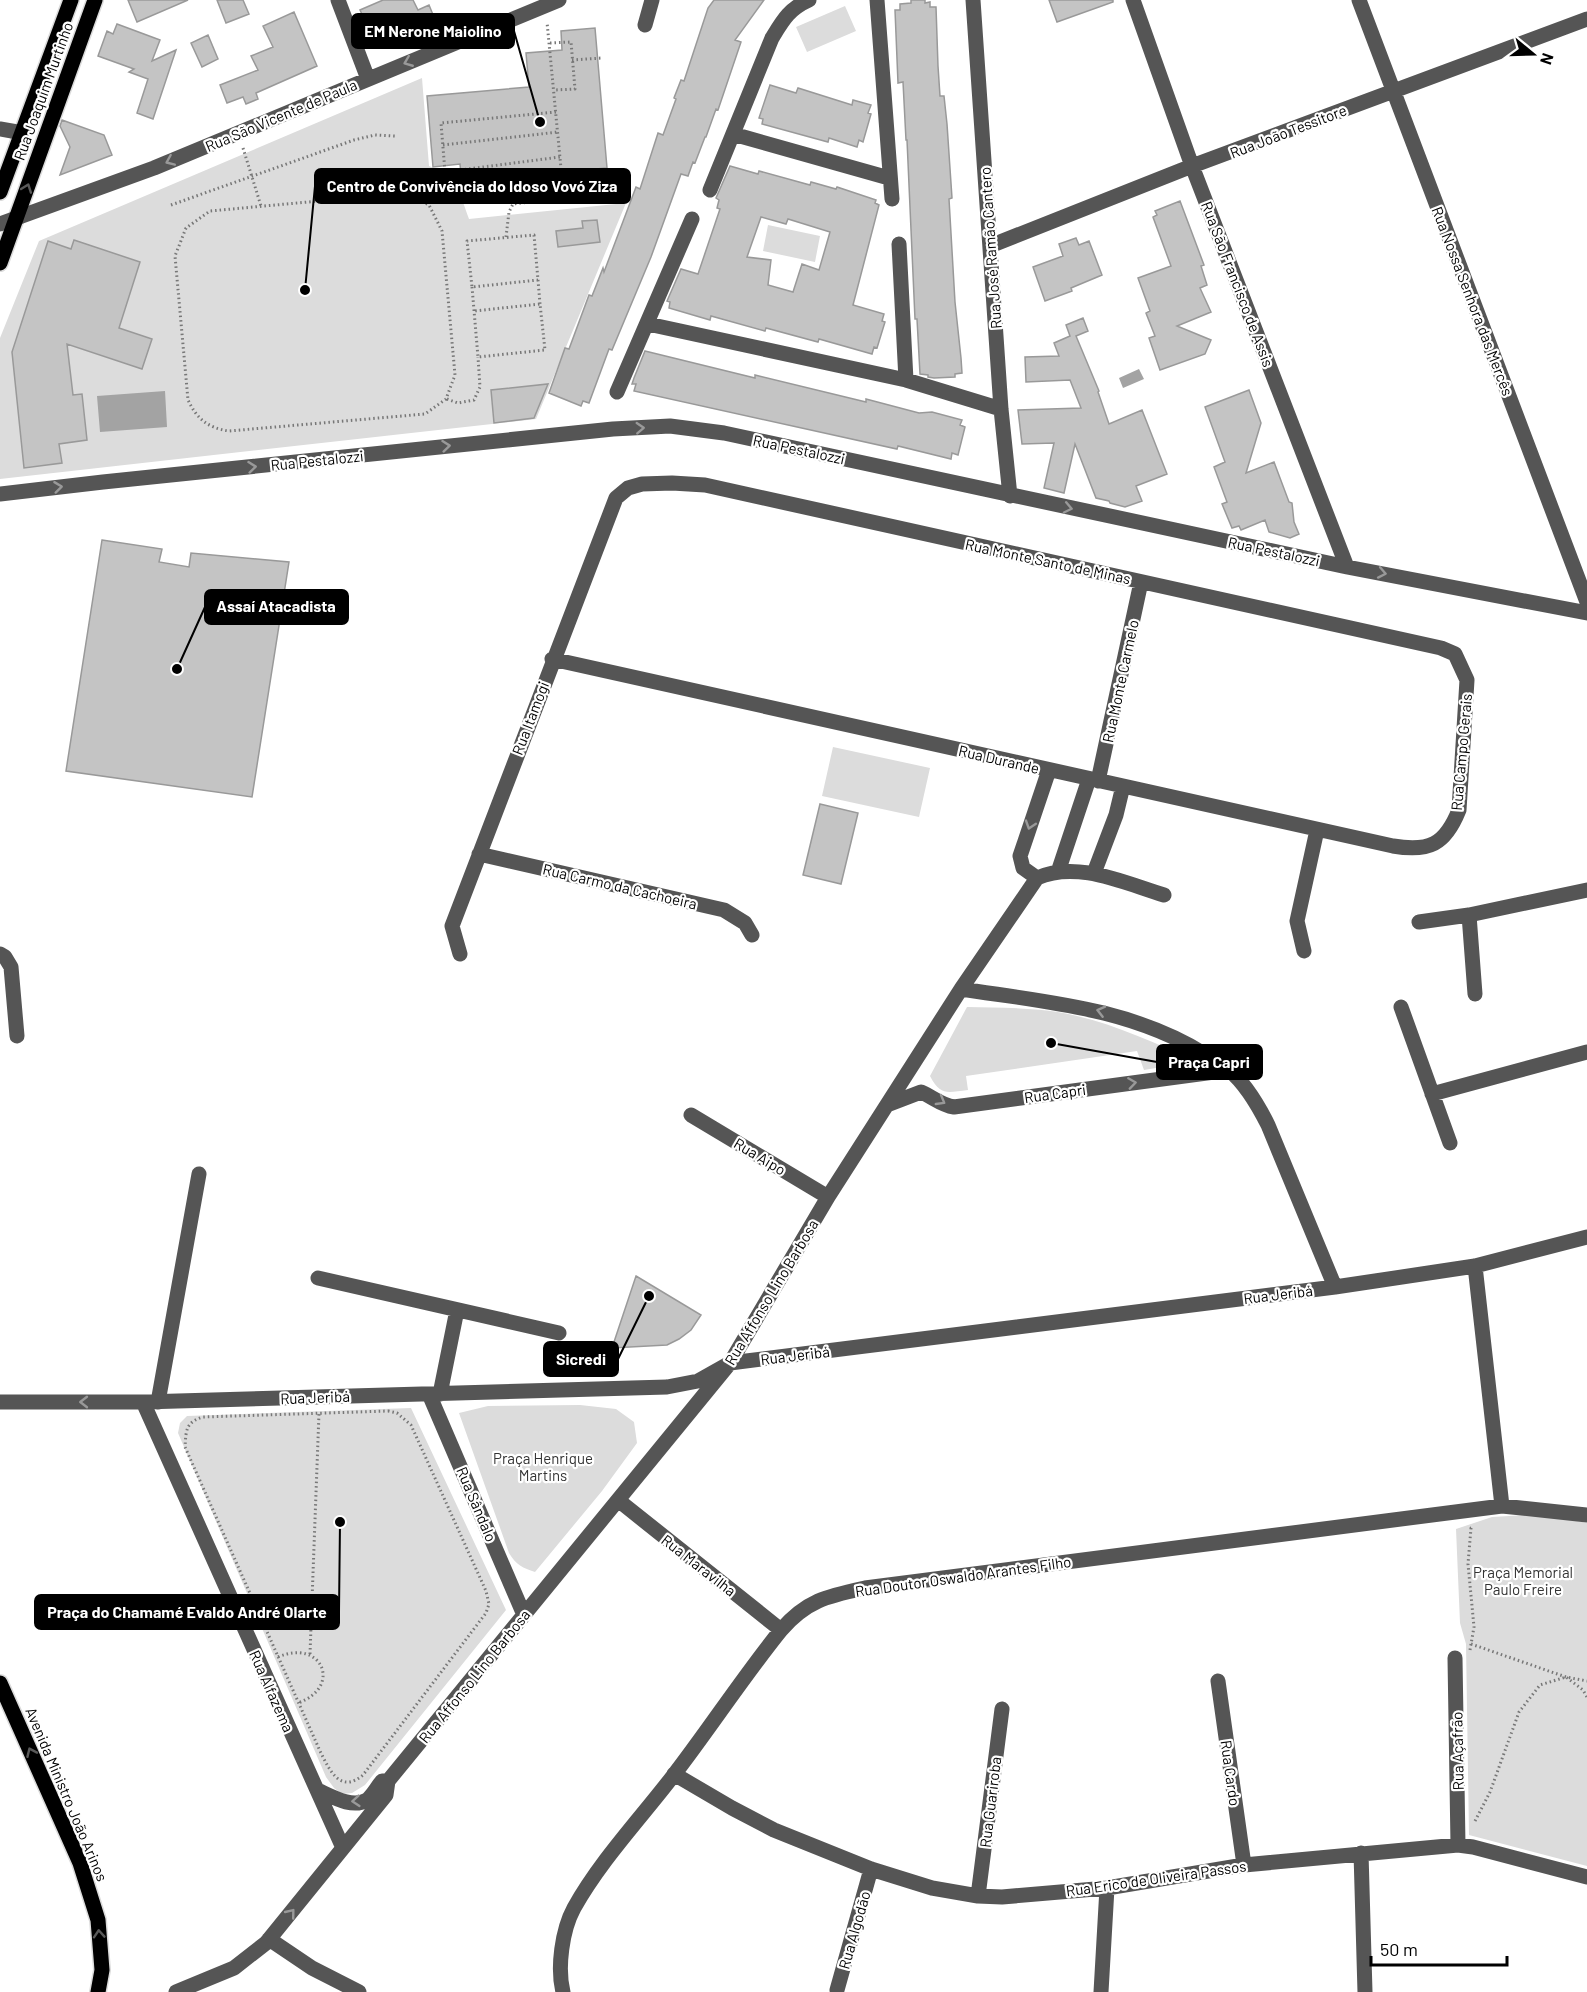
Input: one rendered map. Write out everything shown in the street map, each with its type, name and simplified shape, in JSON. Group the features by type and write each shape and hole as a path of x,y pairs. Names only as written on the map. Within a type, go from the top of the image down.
{"main road":[{"name":"Rua Joaquim Murtinho","path":"0,192 71,0"},
{"name":"Rua Joaquim Murtinho","path":"0,263 95,0"},
{"name":"Avenida Ministro João Arinos","path":"0,1683 80,1863 98,1920 102,1970 98,1992"}],"street":[{"path":"338,0 368,79"},
{"path":"645,25 652,0"},
{"path":"710,190 777,29 796,6 809,0"},
{"path":"877,0 892,199"},
{"name":"Rua José Ramão Cantero","path":"973,0 1001,409 1010,496"},
{"name":"Rua São Francisco de Assis","path":"1133,0 1192,166 1347,567"},
{"name":"Rua Nossa Senhora das Mercês","path":"1359,0 1587,602"},
{"name":"Rua São Vicente de Paula","path":"0,224 154,168 553,3"},
{"name":"Rua João Tessitore","path":"990,246 1192,166 1587,19"},
{"path":"0,129 23,133"},
{"path":"733,134 890,178"},
{"path":"617,392 692,219"},
{"path":"899,244 906,380"},
{"path":"648,324 906,380 1001,409"},
{"name":"Rua Pestalozzi","path":"0,494 591,431 670,426 724,433 1347,567 1587,613"},
{"name":"Rua Monte Santo de Minas","path":"627,488 642,484 705,485 1441,648 1455,654 1461,665"},
{"name":"Rua Itamogi","path":"460,954 452,926 552,659 616,498 627,488"},
{"name":"Rua Monte Carmelo","path":"1058,872 1093,780 1141,582"},
{"name":"Rua Durande","path":"552,659 1317,830 1412,849 1430,846 1443,837"},
{"name":"Rua Campo Gerais","path":"1443,837 1453,826 1459,810 1467,680 1461,665"},
{"path":"1049,770 1020,856 1023,868 1033,885 1049,873 1094,873 1164,895"},
{"path":"1094,873 1116,815 1123,786"},
{"path":"1304,951 1297,921 1317,830"},
{"name":"Rua Carmo da Cachoeira","path":"479,854 724,910 745,923 752,934"},
{"name":"Rua Affonso Lino Barbosa","path":"176,1992 234,1968 269,1939 386,1795 388,1781 730,1363 828,1197 961,989 1033,885"},
{"path":"1419,922 1468,915 1587,890"},
{"path":"1468,915 1475,994"},
{"path":"0,954 11,967 17,1036"},
{"path":"961,989 1083,1007 1116,1015 1173,1037 1229,1070 1255,1099 1268,1125 1335,1287"},
{"path":"1401,1007 1450,1143"},
{"path":"1432,1094 1587,1053"},
{"name":"Rua Capri","path":"887,1105 921,1092 933,1096 944,1105 954,1107 1229,1070"},
{"name":"Rua Aipo","path":"691,1115 828,1197"},
{"path":"151,1402 199,1174"},
{"name":"Rua Jeribá","path":"0,1402 151,1402 667,1387 698,1380 730,1363 1335,1287 1475,1266 1587,1237"},
{"path":"1475,1266 1502,1506"},
{"path":"318,1278 559,1333"},
{"path":"434,1394 458,1310"},
{"name":"Rua Sândalo","path":"434,1394 524,1615"},
{"name":"Rua Alfazema","path":"151,1402 343,1848"},
{"name":"Rua Maravilha","path":"618,1500 781,1630"},
{"name":"Rua Doutor Oswaldo Arantes Filho","path":"563,1992 560,1983 561,1948 573,1910 598,1871 674,1774 781,1630 795,1614 826,1596 865,1588 1502,1506 1587,1515"},
{"name":"Rua Açafrão","path":"1458,1845 1462,1655"},
{"name":"Rua Cardo","path":"1218,1681 1244,1865"},
{"name":"Rua Guariroba","path":"978,1896 1002,1709"},
{"name":"Rua Erico de Oliveira Passos","path":"674,1774 774,1830 871,1869 932,1888 978,1896 1002,1897 1107,1888 1244,1865 1458,1845 1587,1877"},
{"name":"Rua Affonso Lino Barbosa","path":"317,1790 345,1802 364,1802 382,1781 388,1781"},
{"path":"1361,1853 1365,1992"},
{"name":"Rua Algodão","path":"837,1990 871,1869"},
{"path":"1101,1992 1107,1888"},
{"path":"269,1939 312,1968 359,1992"}],"path":[{"path":"506,237 509,212 513,204 577,195 576,182 562,179 550,44 553,3"},
{"path":"550,44 571,42 575,89 554,90"},
{"path":"572,60 602,58"},
{"path":"556,112 441,123 445,172 560,157"},
{"path":"443,145 558,132"},
{"path":"238,133 261,206"},
{"path":"171,205 354,140 375,135 395,136"},
{"path":"406,193 429,205 442,231 455,375 446,399 425,414 229,431 216,429 194,413 188,400 175,256 186,228 210,211 261,206 406,193"},
{"path":"446,399 458,403 474,399 480,387 467,241 534,235 545,350 478,357"},
{"path":"472,287 538,280"},
{"path":"474,311 540,304"},
{"path":"388,1411 397,1413 411,1425 486,1591 489,1604 486,1613 370,1766 356,1781 348,1783 340,1781 331,1771 320,1751 185,1447 188,1427 193,1420 203,1417 319,1413 388,1411"},
{"path":"310,1654 319,1413"},
{"path":"1462,1655 1471,1644 1474,1627 1468,1564 1471,1528"},
{"path":"1471,1644 1566,1677 1587,1681"},
{"path":"278,1657 297,1651 310,1654 323,1669 324,1677 316,1693 309,1699 298,1703"},
{"path":"1566,1677 1583,1690 1587,1697"},
{"path":"1472,1828 1490,1792 1519,1712 1540,1685 1566,1677"},
{"path":"1470,1817 1470,1823"}],"green space":[{"path":"845,6 856,31 807,52 796,27"},
{"path":"422,78 429,166 451,180 459,193 469,219 626,203 536,419 0,479 0,338 39,241"},
{"path":"768,225 820,236 815,262 763,251"},
{"path":"833,747 930,768 919,817 822,796"},
{"path":"967,1007 1036,1009 1077,1016 1123,1030 1197,1061 1144,1070 1137,1051 966,1076 968,1090 946,1092 934,1083 930,1076"},
{"name":"Praça Henrique Martins","path":"580,1405 616,1409 634,1422 637,1443 602,1491 535,1572 520,1566 509,1553 459,1413 488,1406"},
{"path":"411,1408 506,1610 365,1785 352,1793 342,1794 326,1777 178,1433 180,1423 187,1416"},
{"name":"Praça Memorial Paulo Freire","path":"1540,1514 1587,1523 1587,1866 1469,1835 1466,1644 1460,1623 1456,1529 1492,1517"}],"shaded area":[{"path":"1139,369 1144,379 1123,388 1119,378"},
{"path":"165,391 167,427 100,432 97,396"}],"building":[{"path":"128,0 188,0 137,22"},
{"path":"217,0 243,0 249,14 226,23"},
{"path":"383,0 413,0 418,10 429,5 436,22 383,43 372,37 360,10"},
{"path":"714,0 764,0 735,40 741,42 718,110 716,109 688,176 681,174 651,257 612,350 609,349 589,403 583,401 581,406 549,393 565,348 569,349 589,295 592,296 603,268 604,272 636,187 640,189 658,133 663,135 676,99 674,98 681,80 684,81 708,8"},
{"path":"911,0 925,0 925,3 930,2 930,7 936,7 940,96 944,96 947,124 955,302 962,373 955,374 955,377 934,378 920,374 917,319 915,319 907,140 903,82 898,83 895,10 900,10 900,4 911,3"},
{"path":"1049,0 1113,0 1113,2 1057,22"},
{"path":"294,12 317,66 256,93 258,99 246,104 243,97 227,103 220,85 258,70 251,56 273,47 263,26"},
{"path":"117,24 160,40 152,61 176,50 153,119 137,113 148,79 129,72 134,69 98,56 107,31 113,34"},
{"path":"595,28 607,168 585,170 586,186 463,197 460,164 433,167 427,96 529,87 526,53 562,50 561,31"},
{"path":"208,35 218,59 202,67 191,43"},
{"path":"770,85 796,93 798,88 852,105 853,100 871,105 868,113 871,114 863,142 859,140 857,147 829,138 828,142 762,124 763,119 759,118"},
{"path":"62,120 104,135 112,155 60,175 70,147 60,126"},
{"path":"730,166 758,174 759,171 810,185 811,182 836,189 837,187 876,200 875,203 879,205 853,305 884,314 882,321 885,322 877,348 874,347 872,354 819,339 818,342 766,328 765,331 711,316 710,320 669,308 670,302 667,301 681,269 698,274 720,209 717,208 719,200 716,198","holes":["761,217 786,224 788,219 830,232 819,270 802,264 793,292 768,285 771,260 747,257"]},
{"path":"1180,201 1204,265 1201,266 1207,285 1200,288 1211,312 1177,326 1211,340 1205,354 1160,370 1149,338 1155,336 1146,313 1150,311 1138,278 1171,266 1153,217 1157,215 1155,211"},
{"path":"597,220 600,242 558,247 556,231 583,228 582,221"},
{"path":"1076,238 1079,245 1089,241 1102,275 1071,288 1072,291 1045,301 1033,267 1063,256 1059,244"},
{"path":"74,240 140,262 119,328 152,339 142,369 67,344 73,395 82,394 87,440 59,444 62,463 24,468 12,352 48,241 71,249"},
{"path":"1083,318 1088,331 1076,336 1099,391 1109,424 1142,410 1167,474 1136,486 1142,501 1125,507 1096,498 1075,444 1064,493 1044,488 1054,443 1022,444 1018,410 1081,408 1070,380 1026,382 1025,357 1059,356 1054,343 1070,336 1066,325"},
{"path":"645,351 755,378 755,375 866,402 866,399 919,413 932,412 962,420 960,425 965,427 958,455 952,453 951,459 898,446 897,449 634,391 636,384 632,384"},
{"path":"548,384 534,418 494,423 491,390"},
{"path":"1249,390 1261,423 1246,473 1274,462 1289,502 1292,503 1294,522 1299,534 1290,538 1269,532 1265,520 1241,530 1239,526 1232,528 1222,504 1227,502 1214,467 1225,462 1205,407"},
{"path":"102,540 162,549 159,562 189,567 191,553 289,562 252,797 66,771"},
{"path":"820,804 858,813 841,884 803,875"},
{"path":"636,1276 701,1315 691,1330 667,1345 612,1348"}],"place":[{"name":"EM Nerone Maiolino","path":"540,122"},
{"name":"Centro de Convivência do Idoso Vovó Ziza","path":"305,290"},
{"name":"Assaí Atacadista","path":"177,669"},
{"name":"Praça Capri","path":"1051,1043"},
{"name":"Sicredi","path":"649,1296"},
{"name":"Praça do Chamamé Evaldo André Olarte","path":"340,1522"}]}
